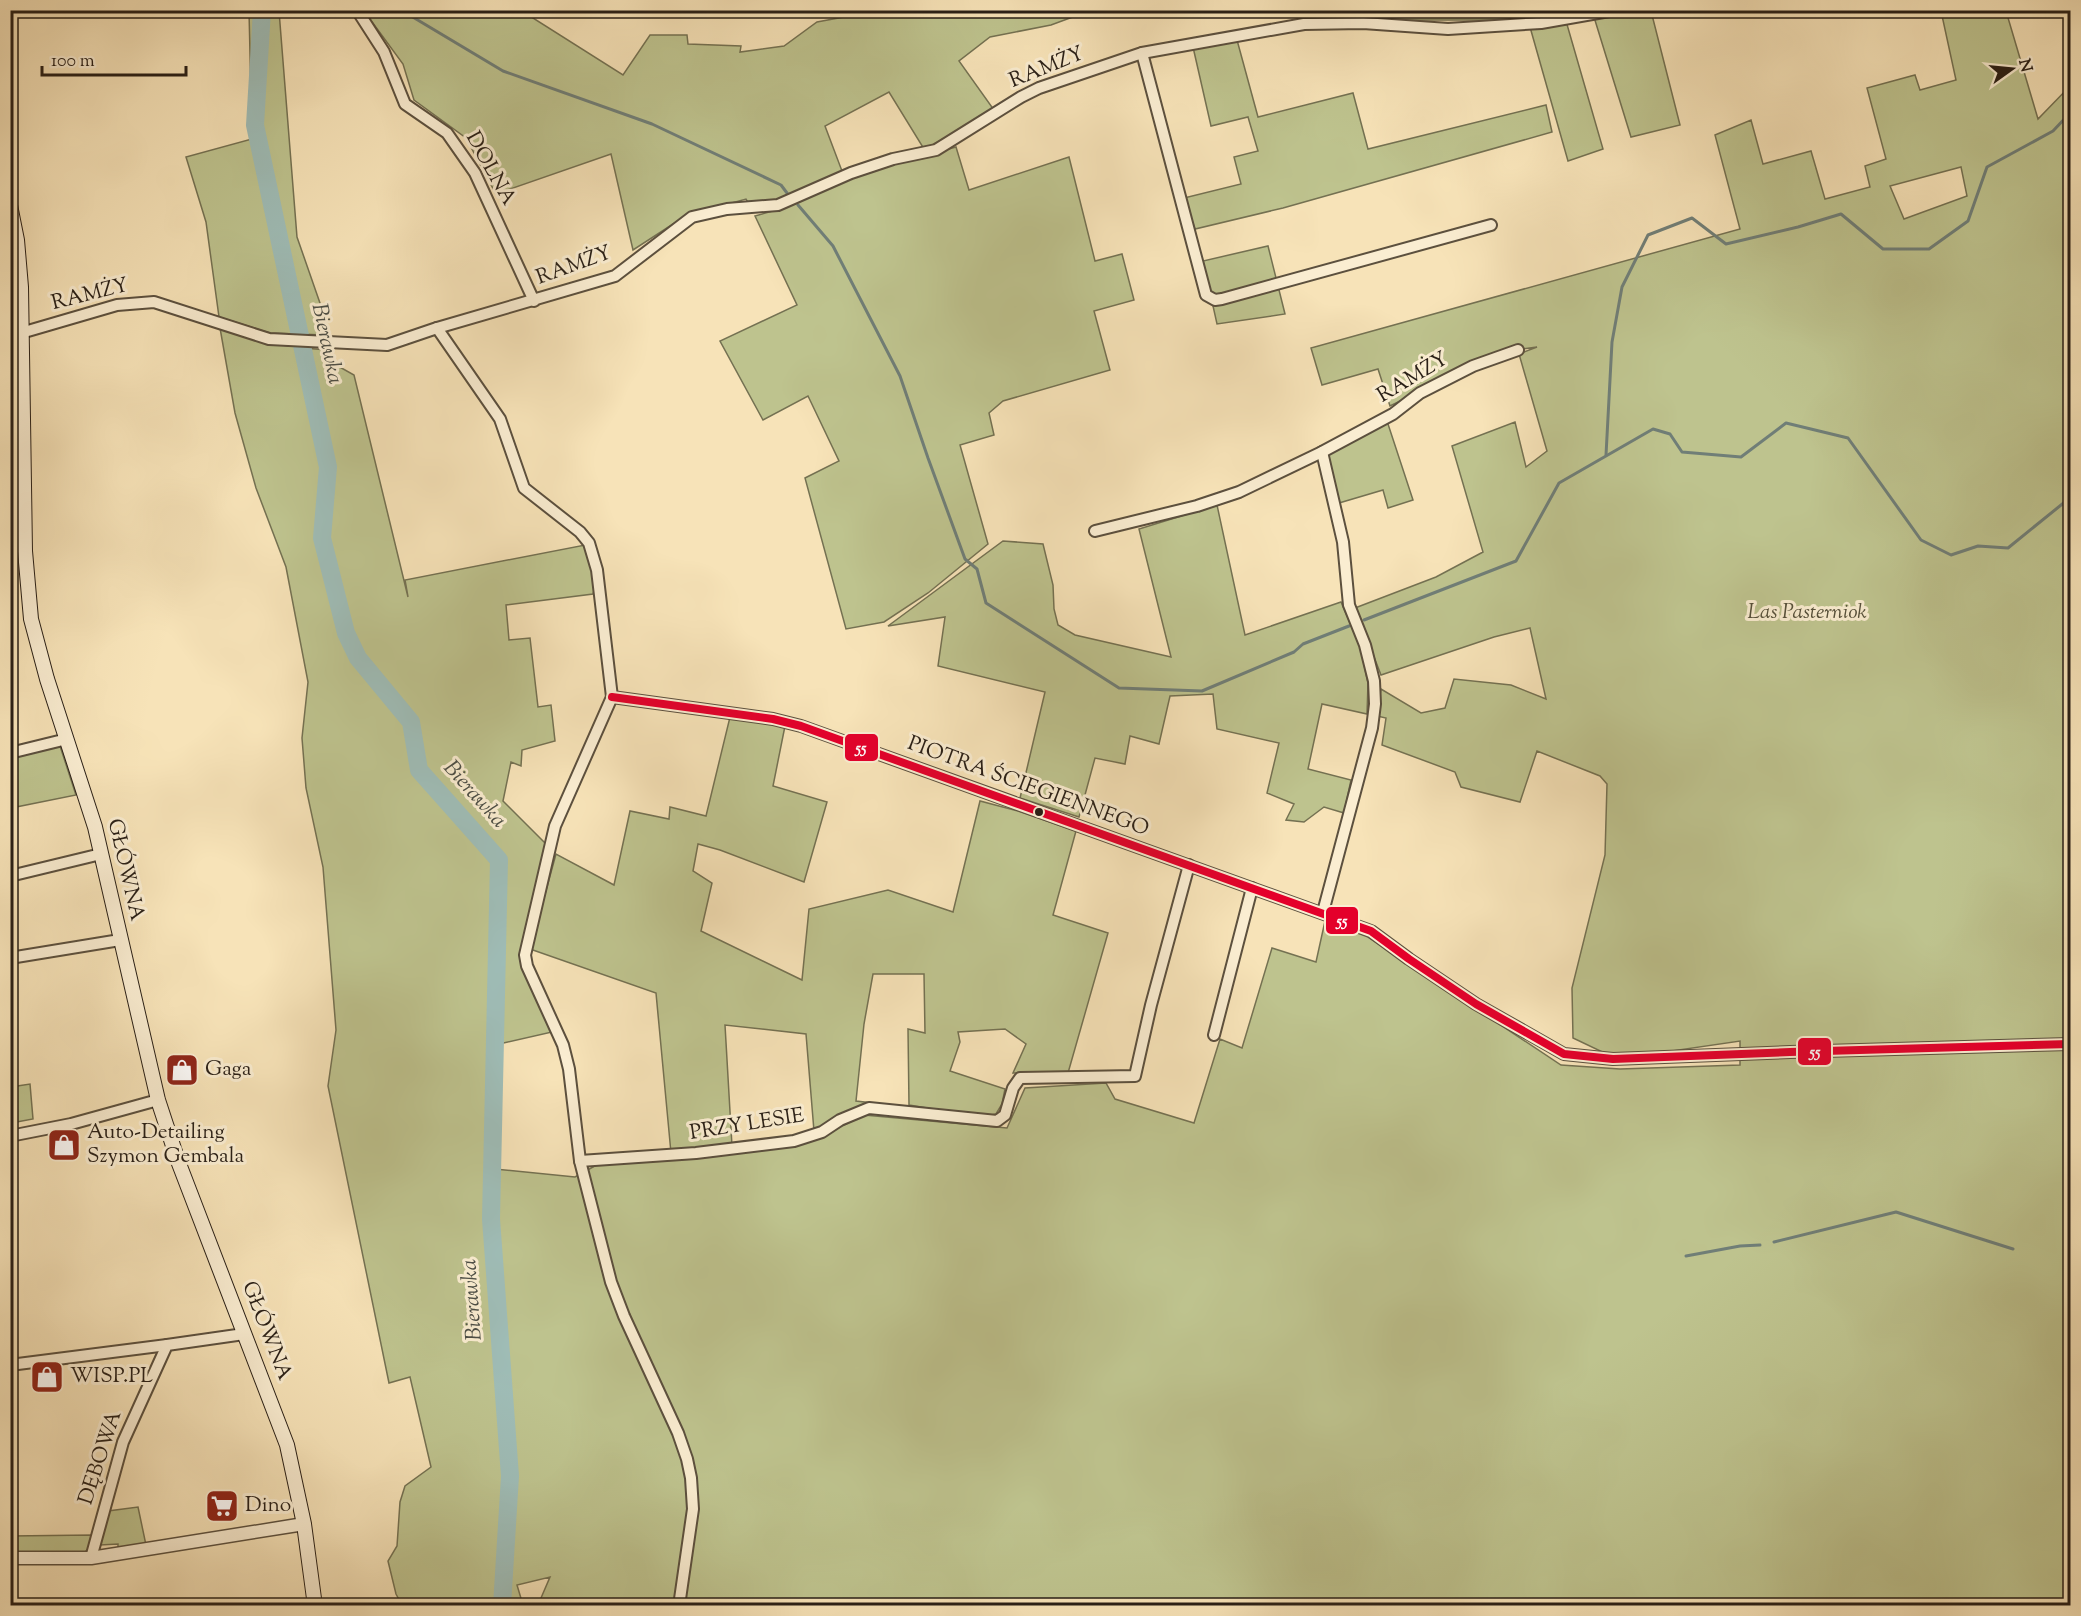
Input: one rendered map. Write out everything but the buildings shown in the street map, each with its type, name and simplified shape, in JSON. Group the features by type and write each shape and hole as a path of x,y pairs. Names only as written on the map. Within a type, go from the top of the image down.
{"main road":[{"name":"GŁÓWNA","path":"10,205 21,333 17,480 30,611 47,679 95,828 158,1100 178,1161 287,1445 304,1524 315,1605"}],"street":[{"name":"DOLNA","path":"357,10 384,52 405,105 447,133 475,173 534,301"},
{"name":"RAMŻY","path":"21,333 117,305 154,302 268,339 387,345 615,276 692,217 727,209 778,205 851,173 893,159 936,150 1039,88 1142,53 1304,24 1363,23 1448,29 1541,23 1615,10"},
{"path":"1142,53 1206,296 1215,300 1222,299 1491,225"},
{"path":"437,328 500,418 524,488 580,532 589,543 597,570 612,697 555,826 525,955 527,966 564,1045 580,1161 610,1282 678,1433 691,1478 693,1509 679,1605"},
{"name":"RAMŻY","path":"1095,531 1207,503 1239,492 1322,452 1393,414 1420,393 1473,366 1518,350"},
{"path":"1322,452 1343,542 1349,605 1365,645 1374,681 1375,704 1372,729 1323,912"},
{"name":"PIOTRA ŚCIEGIENNEGO","path":"612,697 773,719 801,726 1323,912 1371,931 1476,1004 1564,1054 1613,1059 2070,1044"},
{"path":"10,753 67,739"},
{"path":"10,876 101,854"},
{"name":"PRZY LESIE","path":"580,1161 704,1152 794,1141 822,1132 840,1120 869,1108 997,1121 1005,1115 1013,1088 1020,1078 1136,1076 1151,1005 1189,866"},
{"path":"1214,1035 1252,888"},
{"path":"10,958 120,940"},
{"path":"10,1136 71,1124 158,1100"},
{"path":"10,1365 244,1334"},
{"name":"DĘBOWA","path":"90,1558 123,1442 167,1345"},
{"path":"10,1558 90,1558 304,1524"}],"green space":[{"path":"249,11 279,11 297,237 321,306 325,335 270,333 219,317 206,222 186,157 252,139"},
{"path":"364,11 522,11 623,75 650,35 687,35 688,44 741,46 740,52 784,46 817,22 860,14 864,11 1089,11 1051,25 990,37 959,61 994,110 952,135 924,149 889,92 825,126 842,171 780,199 749,204 746,199 687,215 633,250 611,154 496,194 466,138 414,100 403,64"},
{"path":"1366,11 1594,11 1541,20 1367,20"},
{"path":"1633,11 1651,11 1680,125 1631,137 1594,17"},
{"name":"Las Pasterniok","path":"1941,11 2006,11 2038,119 2070,86 2070,1605 538,1605 550,1577 517,1585 523,1605 402,1605 396,1594 388,1561 397,1546 400,1502 405,1486 431,1467 410,1377 389,1383 328,1086 336,1030 323,867 306,788 302,738 308,682 286,567 256,488 235,413 220,328 271,344 301,347 326,467 321,543 344,634 366,670 352,636 326,539 331,468 303,348 328,350 329,361 354,375 408,597 405,580 585,545 593,570 595,588 593,594 506,605 509,640 530,638 538,707 551,705 555,741 522,750 521,766 511,762 503,801 546,844 520,953 552,1032 499,1044 502,858 465,812 466,832 494,861 491,1258 494,1334 500,1310 495,1169 575,1177 602,1162 820,1137 864,1115 1007,1128 1025,1088 1106,1083 1115,1099 1194,1123 1220,1039 1242,1048 1272,948 1316,962 1325,921 1368,937 1561,1065 1620,1069 1740,1065 1740,1041 1617,1059 1573,1038 1572,988 1605,855 1607,784 1600,776 1537,751 1520,802 1461,787 1455,772 1382,745 1386,718 1377,716 1381,689 1421,713 1445,708 1454,679 1511,685 1546,699 1530,628 1494,637 1381,675 1355,608 1436,577 1483,552 1452,446 1515,422 1526,467 1547,451 1519,354 1537,347 1500,352 1390,406 1378,369 1322,385 1311,348 1740,229 1715,135 1751,120 1763,164 1811,151 1825,199 1870,187 1865,166 1886,159 1867,88 1915,75 1920,90 1956,80","holes":["1961,167 1967,196 1904,219 1890,186"]},
{"path":"1566,21 1603,149 1568,161 1530,27"},
{"path":"1237,40 1258,117 1353,93 1368,149 1546,105 1552,132 1283,208 1195,229 1184,198 1241,184 1234,157 1258,151 1248,117 1211,126 1193,47"},
{"path":"956,147 969,190 1069,157 1095,261 1122,254 1134,300 1094,311 1110,370 1003,401 989,413 994,435 960,445 988,544 928,593 884,622 846,629 805,478 839,461 808,396 763,420 720,341 797,305 755,216 783,208 854,175"},
{"path":"1268,246 1285,314 1217,324 1203,261"},
{"path":"1387,421 1413,500 1388,508 1383,490 1339,503 1328,455"},
{"path":"1217,505 1245,635 1341,602 1360,646 1368,683 1367,714 1322,704 1308,769 1351,780 1344,813 1324,807 1304,822 1286,820 1294,804 1267,793 1279,743 1217,729 1213,694 1170,696 1159,744 1130,736 1125,764 1095,758 1079,817 1020,798 1045,692 938,666 945,617 888,626 1003,541 1043,544 1053,585 1054,609 1058,625 1075,635 1171,657 1139,529"},
{"path":"730,717 785,726 773,786 827,802 804,882 698,844 693,871 712,883 701,931 802,980 809,909 888,890 953,912 980,801 1076,831 1053,915 1108,933 1068,1073 1013,1073 1026,1044 1005,1029 958,1032 960,1042 950,1071 1005,1089 1002,1104 996,1114 982,1117 909,1105 908,1029 925,1033 924,974 873,974 864,1024 856,1101 873,1103 814,1131 806,1034 725,1025 732,1146 671,1153 656,993 530,949 556,854 614,885 630,811 669,819 670,807 706,816"},
{"path":"60,746 76,795 11,808 11,756"},
{"path":"30,1084 33,1119 11,1123 11,1087"},
{"path":"138,1507 146,1545 118,1548 118,1544 100,1545 108,1511"},
{"path":"93,1535 90,1547 85,1552 11,1553 10,1536"}],"waterway":[{"name":"Bierawka","path":"262,10 255,125 328,467 322,538 346,633 358,658 411,722 419,770 499,860 491,1219 510,1476 502,1606"},
{"path":"401,10 503,71 652,124 781,185 787,193"},
{"path":"1606,455 1612,342 1622,287 1648,235 1692,218 1726,244 1841,214 1883,249 1929,249 1968,221 1987,167 2053,131 2070,113"},
{"path":"798,205 833,246 900,376 965,559 977,569 986,603 1119,688 1202,691 1294,652 1303,644 1349,626"},
{"path":"1364,620 1516,561 1559,483 1653,429 1670,434 1682,452 1741,457 1786,423 1848,438 1921,540 1951,555 1978,546 2008,548 2066,501"},
{"path":"1774,1242 1896,1212 2013,1249"},
{"path":"1686,1256 1740,1246 1760,1245"}],"transit line":[{"name":"55","path":"612,697 773,719 801,726 1371,931 1476,1004 1564,1054 1613,1059 2070,1044"}],"place":[{"name":"Gaga","path":"182,1070"},
{"name":"Auto-Detailing Szymon Gembala","path":"64,1145"},
{"name":"WISP.PL","path":"47,1377"},
{"name":"Dino","path":"222,1506"}]}
